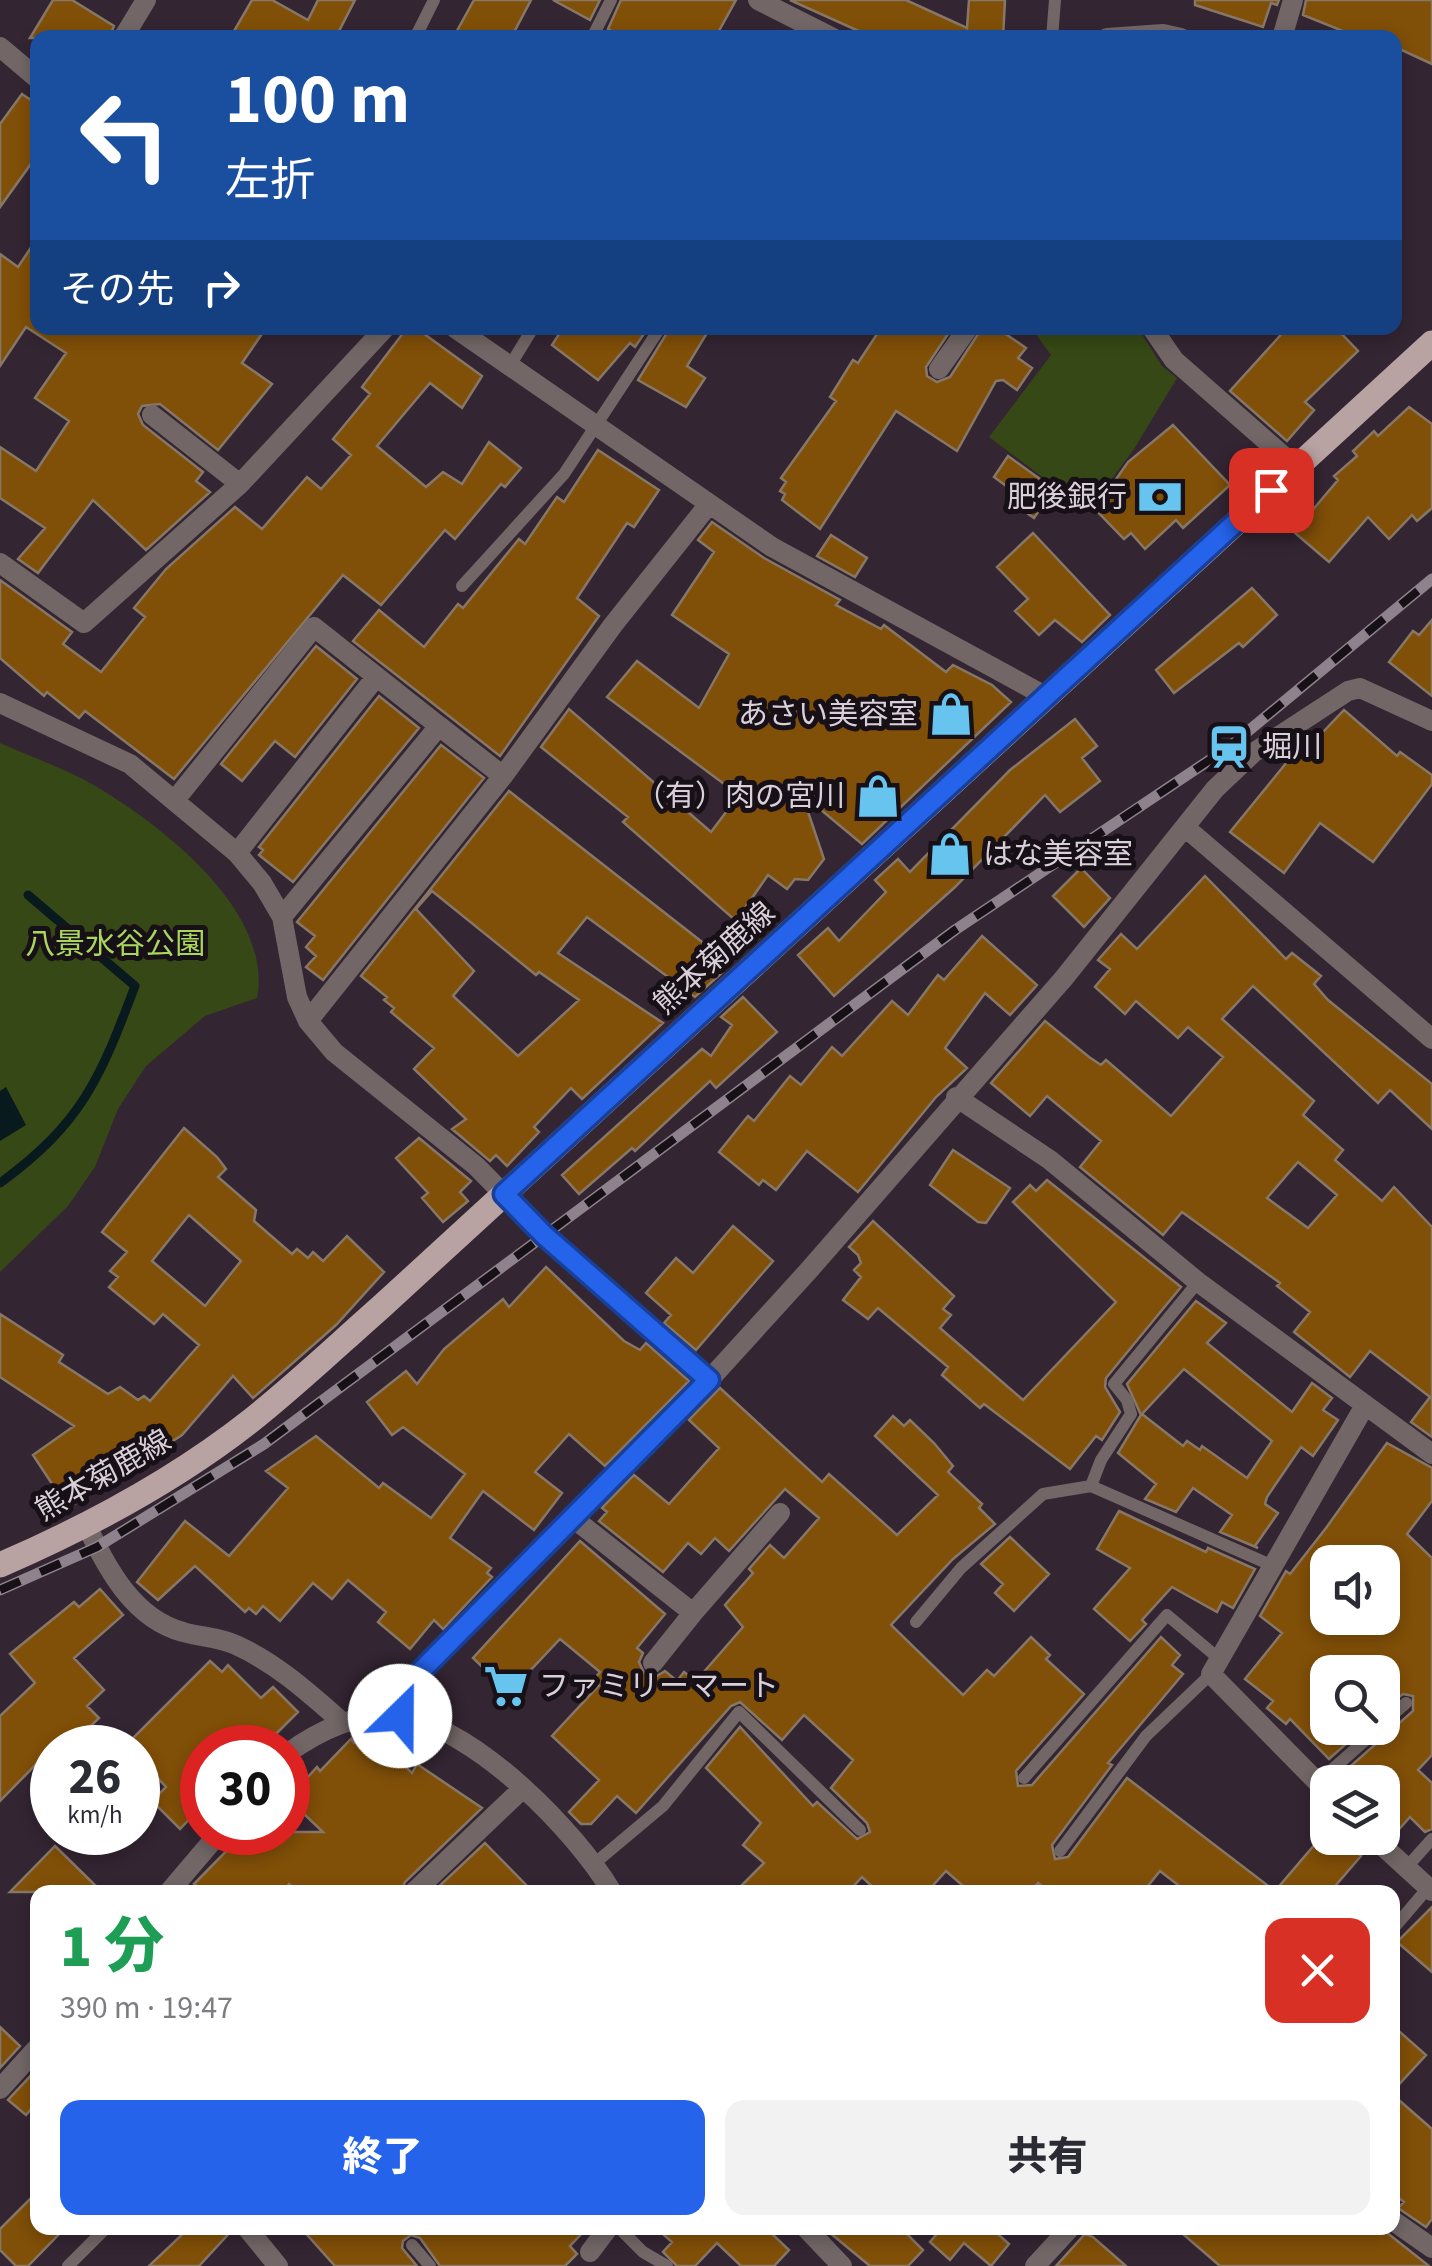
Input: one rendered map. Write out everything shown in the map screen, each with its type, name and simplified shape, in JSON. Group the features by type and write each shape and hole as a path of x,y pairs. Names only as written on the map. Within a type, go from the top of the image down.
{"main road":[{"name":"熊本菊鹿線","path":"0,1565 88,1526 166,1480 253,1419 504,1194 1432,343"}],"street":[{"path":"128,30 146,0"},
{"path":"1284,30 1293,0"},
{"path":"771,3 819,30"},
{"path":"0,47 30,72"},
{"path":"0,563 84,623 240,484 378,335"},
{"path":"465,335 710,504 862,598 1047,697"},
{"path":"939,369 963,335"},
{"path":"1157,335 1174,360 1296,467"},
{"path":"152,415 240,484"},
{"path":"308,1021 503,776 614,625 710,504"},
{"path":"175,800 314,627 503,776"},
{"path":"236,853 376,677"},
{"path":"400,1716 404,1688 709,1380 1064,978 1216,789 1253,753 1360,688 1432,721"},
{"path":"0,702 130,764 236,853 262,883 282,916 298,997 308,1021 334,1052 476,1166 544,1235 709,1380"},
{"path":"282,916 439,726"},
{"path":"1186,828 1432,1039"},
{"path":"956,1098 1050,1160 1198,1282 1432,1454"},
{"path":"1310,1774 1214,1666 1364,1406"},
{"path":"653,1663 780,1514"},
{"path":"573,1518 693,1613"},
{"path":"88,1526 128,1596 153,1620 180,1632 230,1642 268,1660 342,1722"},
{"path":"310,1740 342,1722 400,1716 446,1730 521,1790 594,1863 608,1885"},
{"path":"421,1885 521,1790"},
{"path":"175,1885 200,1855"},
{"path":"1392,1855 1430,1890"},
{"path":"0,2089 30,2056"},
{"path":"1400,2226 1432,2248"},
{"path":"252,2235 278,2266"},
{"path":"590,2252 603,2235"},
{"path":"813,2235 842,2266"},
{"path":"1035,2266 1064,2235"}],"lane":[{"path":"419,30 434,0"},
{"path":"596,30 611,0"},
{"path":"1052,30 1054,0"},
{"path":"508,367 529,335"},
{"path":"462,586 564,474 598,428 656,335"},
{"path":"1092,1486 1102,1460 1130,1414 1127,1400 1114,1384 1198,1282"},
{"path":"916,1622 961,1568 1043,1494 1092,1486 1271,1566"},
{"path":"1024,1778 1167,1615 1214,1666 1146,1736 1060,1850"},
{"path":"1400,1709 1406,1703"},
{"path":"594,1863 664,1806 739,1712 860,1830"},
{"path":"1344,1765 1363,1745"},
{"path":"1406,1868 1432,1840"},
{"path":"1400,1922 1430,1890"},
{"path":"68,2266 99,2235"},
{"path":"626,2235 642,2252 666,2266"},
{"path":"412,2246 430,2266"}],"green space":[{"path":"1036,335 1142,335 1162,366 1177,378 1134,449 1088,511 989,437 1051,355"},
{"name":"八景水谷公園","path":"0,743 92,784 178,846 230,902 248,933 258,965 257,998 205,1016 146,1066 118,1109 95,1167 68,1206 0,1272"}],"shaded area":[{"path":"6,1087 26,1125 0,1141 0,1091"}],"building":[{"path":"53,0 72,0 114,26 112,30 35,30"},
{"path":"252,0 272,0 308,20 318,0 355,0 340,30 235,30"},
{"path":"474,0 531,0 515,30 457,30"},
{"path":"553,0 600,0 590,20"},
{"path":"621,0 736,0 719,30 608,29"},
{"path":"790,0 906,0 967,28 969,0 1005,0 1003,30 856,30"},
{"path":"1195,0 1279,0 1277,5 1271,3 1263,27 1195,5"},
{"path":"1306,0 1432,0 1432,64 1402,50 1402,30 1340,30 1303,15"},
{"path":"22,94 30,100 30,165 0,207 0,124"},
{"path":"30,249 30,330 26,327 0,366 0,254 18,267"},
{"path":"38,335 261,335 242,363 272,384 218,450 160,404 142,406 138,414 143,425 203,472 196,481 210,492 146,550 93,500 38,573 18,559 45,528 0,498 0,447 36,471 69,421 35,398 66,353"},
{"path":"402,335 426,335 482,376 462,408 430,383 377,446 426,487 443,472 462,484 489,442 521,468 505,487 501,484 455,539 445,530 381,605 343,575 174,779 85,711 79,718 47,692 44,696 0,658 0,580 72,632 63,644 101,672 145,617 134,608 166,569 235,507 262,529 307,477 321,489 351,455 333,439 370,394 362,387"},
{"path":"558,335 643,335 635,347 630,343 598,380 552,345"},
{"path":"666,335 706,335 687,366 705,378 686,407 638,380"},
{"path":"876,335 947,335 926,367 927,376 937,382 950,377 977,335 1007,335 1026,348 1018,358 1032,368 1017,390 1003,380 996,381 957,451 896,411 820,529 782,500 785,494 780,491 786,482 781,478 836,401 830,397 853,360 858,363"},
{"path":"1281,335 1343,335 1358,351 1305,402 1314,410 1287,441 1230,391"},
{"path":"1409,407 1432,424 1432,508 1417,521 1412,515 1389,539 1368,517 1329,562 1294,532 1338,480 1334,476 1357,456 1353,451 1374,431 1378,436"},
{"name":"肥後銀行","path":"1173,425 1230,485 1183,528 1176,520 1145,549 1131,533 1124,539 1095,509 1128,462"},
{"path":"598,450 659,490 634,527 627,523 577,598 599,616 500,756 353,641 379,610 424,647 458,604 463,608 519,539 525,544 557,497 564,502"},
{"path":"1008,456 1054,489 1034,518 1007,499 1013,491 994,477"},
{"path":"712,522 764,558 840,600 836,605 881,629 884,625 946,672 953,665 992,685 1011,702 862,844 802,794 824,859 808,880 795,879 787,889 768,875 736,921 623,822 628,817 541,747 569,709 711,832 739,795 607,697 637,661 699,708 729,654 672,615 714,552 698,540"},
{"path":"1033,533 1110,615 1082,642 1055,620 1039,635 1015,611 1028,599 997,567"},
{"path":"831,535 867,558 855,577 817,556"},
{"path":"1252,588 1277,615 1243,647 1239,643 1174,693 1156,670"},
{"path":"1432,620 1432,696 1389,662 1413,631 1419,635"},
{"path":"316,646 357,679 295,757 275,741 242,781 221,764"},
{"path":"379,696 419,728 293,882 259,855 263,850 259,847"},
{"path":"1344,710 1397,756 1400,752 1432,775 1432,784 1373,862 1320,823 1284,873 1230,832 1300,746 1305,751"},
{"path":"1075,719 1097,746 1082,758 1100,781 1060,812 1045,795 955,887 834,996 798,955 828,928 839,941 886,892 875,880 898,859 910,872 1010,770"},
{"path":"441,745 484,778 323,980 306,967 316,956 306,947 315,936 297,922"},
{"path":"509,791 720,956 717,965 723,972 695,997 587,917 558,953 663,1023 582,1099 571,1088 534,1127 539,1132 507,1166 496,1155 490,1161 452,1129 466,1119 414,1069 434,1048 391,1012 394,1008 384,1000 387,997 361,976","holes":["432,891 536,975 539,972 579,1000 518,1056 453,996 474,971 416,909"]},
{"path":"1081,868 1110,898 1084,927 1053,896"},
{"path":"1205,876 1286,959 1292,953 1321,976 1314,984 1328,1000 1432,1084 1432,1129 1390,1090 1378,1103 1253,986 1222,1019 1314,1101 1303,1115 1343,1150 1335,1160 1382,1201 1394,1187 1432,1227 1432,1437 1411,1422 1430,1397 1370,1351 1350,1377 1294,1332 1310,1312 1277,1286 1280,1283 1182,1212 1163,1235 1080,1167 1101,1141 1047,1096 1030,1116 991,1083 1045,1021 1101,1065 1106,1060 1171,1116 1223,1057 1188,1027 1178,1038 1136,1001 1125,1014 1095,987 1110,969 1098,960 1121,934 1137,949","holes":["1298,1162 1337,1195 1308,1228 1267,1198"]},
{"path":"982,936 1037,985 1010,1015 985,993 945,1048 967,1068 936,1097 858,1192 807,1151 776,1190 763,1180 759,1185 719,1152 748,1116 754,1121 790,1076 801,1085 832,1047 842,1056 892,1001 908,1015 938,975 944,980"},
{"path":"743,997 777,1032 716,1088 710,1081 635,1151 632,1148 579,1194 562,1175 702,1049 711,1056 732,1025 721,1017"},
{"path":"184,1128 217,1157 226,1169 218,1177 256,1210 254,1221 292,1254 297,1249 308,1258 313,1252 323,1261 347,1236 384,1272 336,1325 253,1398 233,1376 182,1435 68,1508 33,1455 74,1426 0,1377 0,1314 63,1355 59,1362 108,1394 120,1387 138,1400 144,1396 150,1401 199,1345 163,1314 154,1324 109,1287 118,1277 110,1271 127,1252 102,1232","holes":["189,1215 241,1261 205,1306 152,1261"]},
{"path":"419,1138 471,1181 460,1192 468,1201 443,1222 422,1198 428,1193 396,1158"},
{"path":"953,1150 1010,1188 986,1223 978,1222 930,1185"},
{"path":"1047,1180 1181,1287 1106,1378 1105,1387 1120,1412 1102,1440 1096,1436 1070,1469 984,1404 980,1408 942,1375 948,1367 878,1308 868,1319 843,1300 861,1277 854,1270 861,1263 858,1255 849,1247 873,1221 954,1296 943,1309 951,1315 940,1328 1023,1400 1116,1302 1013,1202 1030,1185 1036,1191"},
{"path":"733,1226 773,1261 696,1350 664,1323 671,1315 646,1293 676,1258 693,1273"},
{"path":"546,1267 624,1341 640,1350 646,1343 689,1381 605,1466 569,1434 535,1472 562,1493 534,1530 483,1491 450,1538 491,1568 487,1573 492,1577 443,1629 434,1620 410,1649 378,1622 386,1612 348,1580 332,1599 313,1583 280,1621 263,1606 256,1614 249,1608 245,1612 195,1566 158,1600 137,1582 185,1521 229,1556 288,1488 266,1471 316,1436 379,1488 383,1483 431,1518 465,1474 403,1427 392,1435 367,1402 406,1371 417,1384 444,1349 503,1299 509,1307"},
{"path":"1196,1301 1226,1323 1207,1343 1292,1412 1312,1383 1332,1398 1323,1410 1338,1420 1313,1456 1301,1447 1267,1497 1265,1504 1278,1513 1255,1546 1258,1548 1220,1532 1232,1515 1193,1488 1176,1512 1145,1499 1156,1484 1118,1453 1141,1415 1127,1384","holes":["1184,1369 1272,1441 1247,1478 1202,1446 1200,1450 1187,1441 1183,1446 1142,1414"]},
{"path":"720,1388 822,1482 829,1474 897,1535 938,1495 875,1436 893,1416 904,1426 910,1420 953,1466 948,1472 982,1504 979,1508 995,1524 953,1559 891,1625 963,1695 987,1670 994,1676 1031,1637 1050,1655 1046,1659 1084,1694 1016,1771 1018,1786 1032,1785 1161,1637 1180,1655 1172,1665 1183,1674 1108,1763 1112,1765 1052,1845 1055,1859 1068,1857 1127,1778 1267,1885 1178,1885 1160,1871 1149,1885 962,1885 946,1871 933,1885 871,1885 862,1877 855,1885 742,1885 764,1863 743,1845 761,1823 706,1768 740,1727 813,1806 817,1802 857,1839 870,1832 867,1823 831,1788 853,1760 804,1715 782,1740 740,1702 731,1706 636,1813 617,1796 591,1824 581,1824 569,1812 599,1780 552,1736 601,1683 595,1678 600,1672 560,1639 509,1693 473,1658 580,1541 665,1614 637,1648 643,1653 639,1662 644,1673 657,1676 665,1671 677,1681 684,1672 696,1681 743,1627 725,1605 753,1573 749,1569 770,1545 784,1558 819,1518 785,1489 729,1551 715,1538 701,1554 688,1543 663,1572 599,1521 607,1512 602,1508 634,1475 669,1504 719,1448 689,1420"},
{"path":"1387,1443 1432,1468 1432,1501 1407,1534 1432,1558 1432,1755 1418,1770 1432,1783 1432,1829 1425,1832 1410,1817 1400,1828 1400,1765 1352,1765 1375,1745 1400,1745 1400,1722 1413,1711 1413,1696 1400,1696 1400,1655 1310,1655 1310,1740 1290,1719 1286,1724 1267,1708 1273,1701 1245,1679 1282,1633 1260,1616 1286,1571 1290,1574 1310,1548 1310,1635 1400,1635 1400,1545 1313,1545"},
{"path":"1119,1511 1206,1552 1208,1548 1255,1569 1233,1608 1222,1602 1217,1612 1172,1587 1142,1620 1146,1624 1130,1641 1094,1609 1130,1568 1097,1549"},
{"path":"1010,1537 1049,1574 1014,1611 995,1593 1003,1584 981,1564"},
{"path":"100,1589 123,1615 74,1658 104,1690 87,1706 99,1718 92,1725 30,1725 30,1770 0,1801 0,1716 35,1683 10,1654 74,1602 79,1607"},
{"path":"210,1661 222,1672 228,1665 261,1698 273,1687 298,1712 285,1725 180,1725 180,1829 160,1809 160,1793 166,1787 160,1781 160,1725 146,1725"},
{"path":"362,1735 374,1746 378,1741 412,1773 417,1764 482,1808 404,1885 194,1884 222,1855 310,1855 310,1832 323,1832 310,1820 310,1775 317,1767 320,1771 351,1739 354,1743"},
{"path":"1315,1745 1345,1745 1329,1759"},
{"path":"485,1843 526,1885 440,1885"},
{"path":"1310,1850 1310,1855 1360,1855 1336,1885 1280,1885"},
{"path":"46,1855 64,1855 95,1885 30,1885 30,1892 10,1892"},
{"path":"1432,1907 1432,1972 1400,1945 1400,1939"},
{"path":"0,2027 20,2046 0,2068"},
{"path":"1400,2032 1426,2055 1400,2083"},
{"path":"30,2077 30,2110 26,2115 8,2100"},
{"path":"1400,2101 1432,2129 1432,2219 1426,2227 1400,2209 1404,2202 1400,2199"},
{"path":"30,2199 30,2235 58,2235 28,2266 16,2266 0,2250 0,2229"},
{"path":"182,2235 228,2235 199,2266 149,2266"},
{"path":"307,2235 411,2235 403,2241 402,2248 417,2266 335,2266"},
{"path":"411,2235 580,2235 570,2246 577,2254 565,2266 440,2266 420,2238"},
{"path":"664,2235 773,2235 789,2250 774,2266 741,2266 717,2243 695,2266 677,2266 663,2252 672,2242"},
{"path":"832,2235 908,2235 923,2250 908,2266 870,2266"},
{"path":"936,2235 999,2235 1009,2244 991,2266 964,2243 950,2260 930,2242"},
{"path":"1088,2235 1126,2266 1056,2266"},
{"path":"1184,2235 1390,2235 1429,2266 1220,2266"}],"waterway":[{"path":"0,1183 70,1119 99,1073 135,986 28,895"}],"railway":[{"path":"0,1590 97,1547 264,1444 955,930 1229,747 1432,579"}],"place":[{"name":"肥後銀行","path":"1160,497"},
{"name":"あさい美容室","path":"951,714"},
{"name":"堀川","path":"1229,747"},
{"name":"（有）肉の宮川","path":"878,796"},
{"name":"はな美容室","path":"950,854"},
{"name":"ファミリーマート","path":"506,1686"}],"route":[{"path":"400,1716 404,1688 709,1380 544,1235 504,1194 1271,490"}]}
